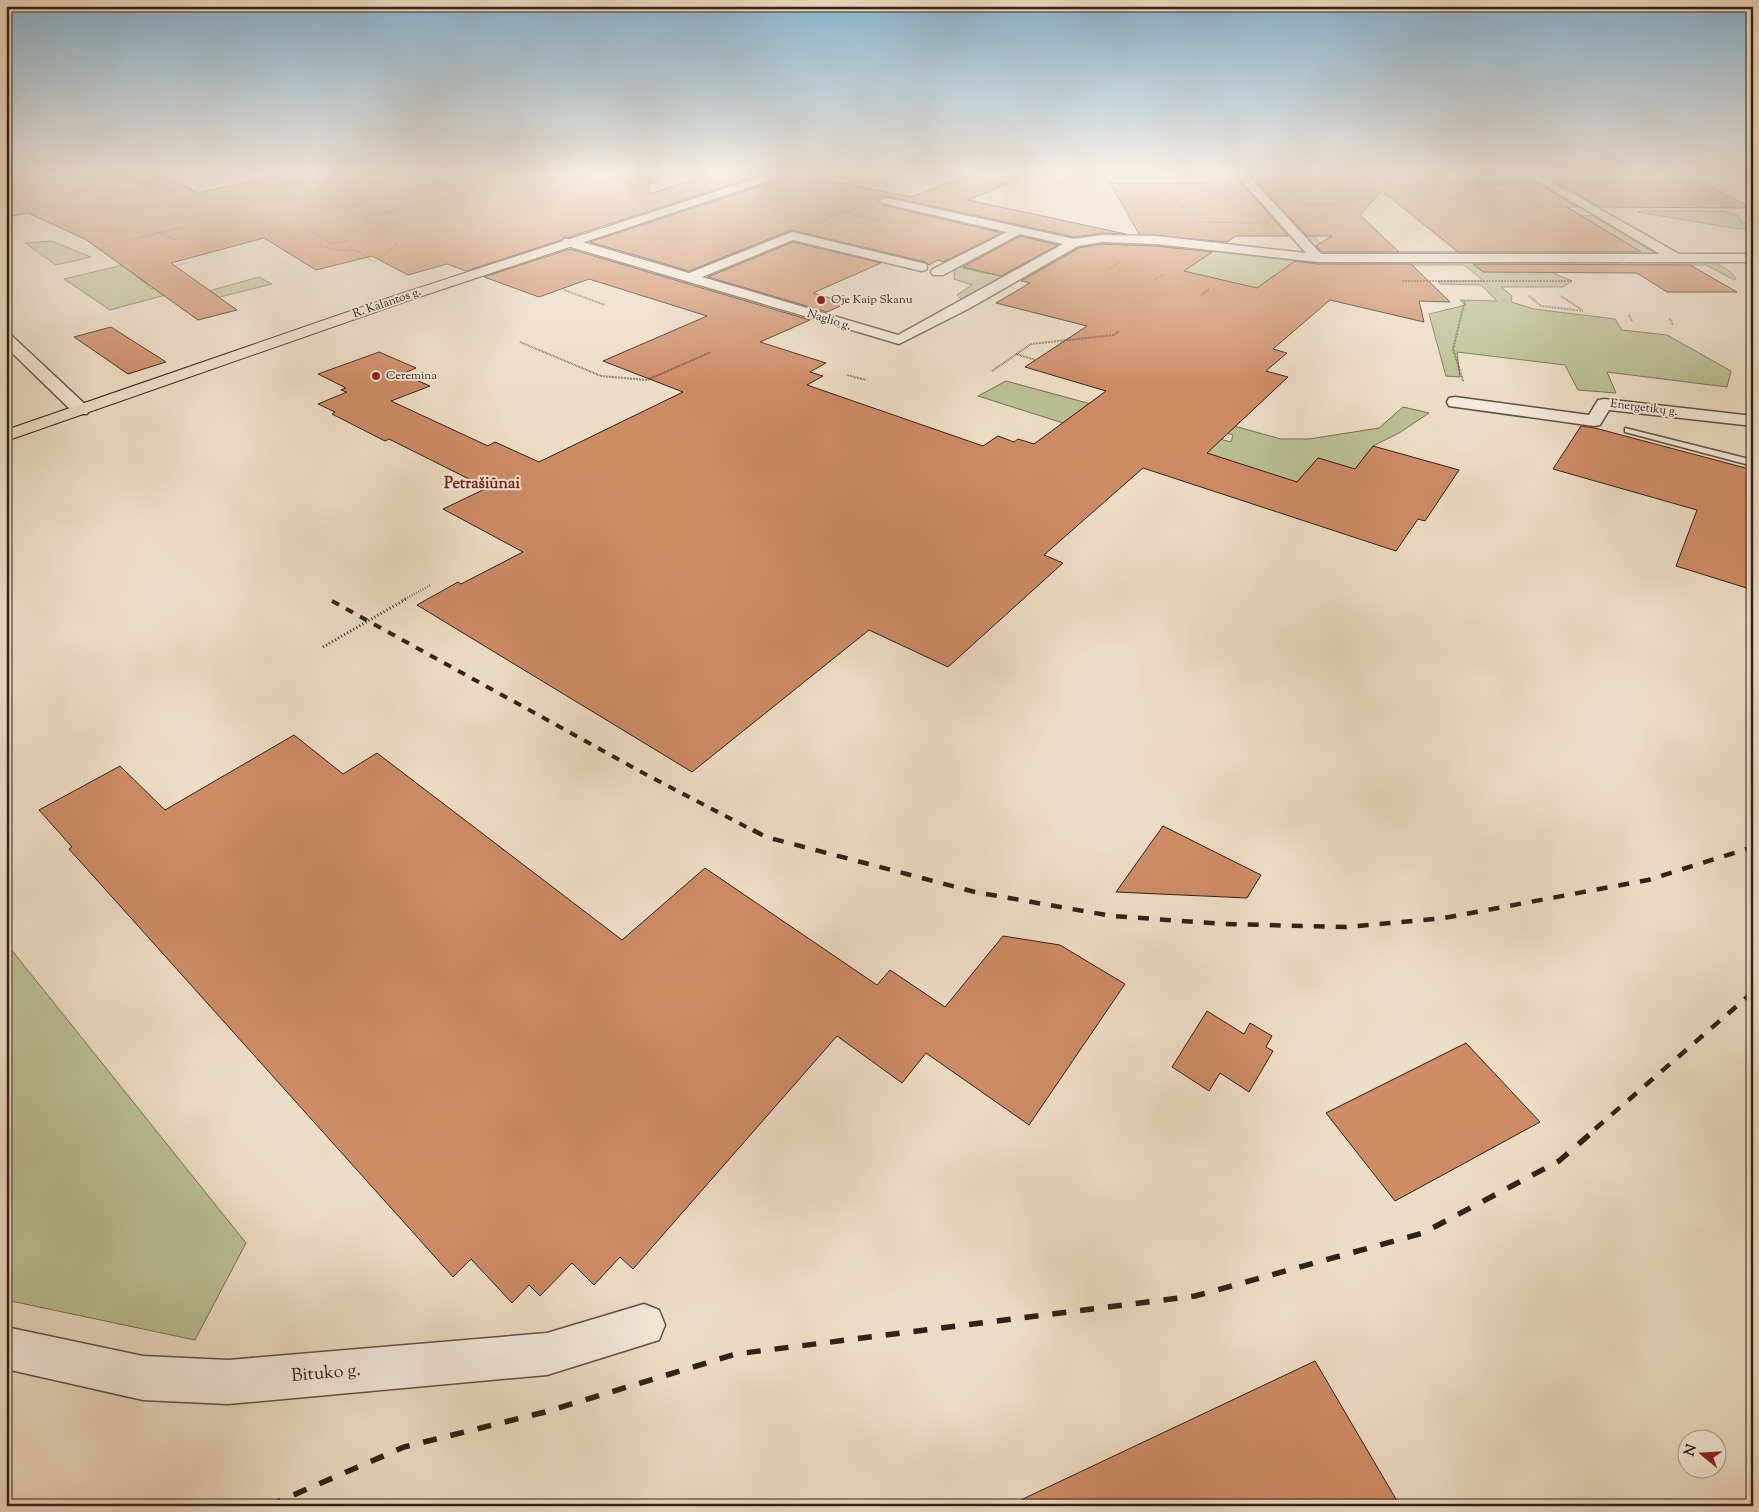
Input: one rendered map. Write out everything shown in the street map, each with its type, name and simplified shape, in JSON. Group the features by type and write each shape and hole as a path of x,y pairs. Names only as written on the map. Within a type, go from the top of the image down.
{"main road":[{"name":"R. Kalantos g.","path":"6,436 299,333 568,242"}],"street":[{"name":"Naglio g.","path":"568,242 899,340 1074,243"},
{"path":"689,278 778,242"},
{"path":"815,242 921,267"},
{"path":"938,272 997,242"},
{"path":"1067,242 1080,242"},
{"path":"1189,242 1318,258 1753,258"},
{"path":"1303,242 1318,258"},
{"path":"1648,242 1676,258"},
{"path":"6,338 81,410"},
{"name":"Energetikų g.","path":"1462,403 1594,421 1604,404 1753,421"},
{"name":"Bituko g.","path":"6,1348 142,1378 228,1382 547,1354 644,1325"}],"lane":[{"path":"1628,430 1753,463"}],"path":[{"path":"327,242 331,244"},
{"path":"343,242 326,247 336,250 356,250 374,262 398,244 395,242"},
{"path":"1108,270 1121,261"},
{"path":"175,266 188,263"},
{"path":"1155,280 1164,274"},
{"path":"1402,281 1572,281"},
{"path":"1201,295 1209,288"},
{"path":"564,290 605,305"},
{"path":"1529,296 1541,306 1583,311 1561,296"},
{"path":"1462,403 1453,349 1466,300"},
{"path":"1629,315 1632,321"},
{"path":"1670,319 1673,325"},
{"path":"992,370 1032,344 1114,335 1119,331"},
{"path":"520,342 601,376 648,380 711,352"},
{"path":"1016,354 1036,360"},
{"path":"848,375 866,380"},
{"path":"323,647 365,621 431,585"}],"green space":[{"path":"53,242 91,257 56,265 25,243"},
{"path":"1036,242 1055,242 1060,245 963,301 957,295 972,285 954,279 955,266 988,274 1042,243"},
{"path":"1090,242 1174,243 1369,261 1375,262 1392,275 1289,279 1273,276 1257,288 1282,294 1183,272 1187,268 1066,257 1063,255 1081,244"},
{"path":"1310,242 1319,242 1329,252 1639,251 1624,242 1636,242 1660,256 1323,255"},
{"path":"1613,261 1621,265 1542,264 1553,273 1572,281 1563,287 1501,287 1512,296 1511,302 1534,309 1615,319 1622,330 1667,335 1731,371 1727,387 1607,372 1616,393 1578,390 1565,365 1457,352 1460,377 1446,376 1429,314 1466,305 1460,300 1497,301 1481,285 1440,284 1438,281 1484,281 1464,265 1405,265 1401,275 1386,262"},
{"path":"1628,261 1708,261 1724,267 1736,279 1734,280 1706,265 1647,265 1646,274"},
{"path":"123,265 152,289 188,280 195,287 110,310 64,279"},
{"path":"259,277 272,284 196,303 187,297"},
{"path":"1006,381 1231,442 1233,435 1118,400 1165,407 1281,439 1309,439 1379,428 1403,407 1429,413 1399,433 1373,446 1355,469 1318,458 1297,482 1076,413 1063,423 978,396"},
{"path":"6,943 246,1243 195,1340 6,1300"}],"building":[{"path":"89,242 251,242 171,263 237,310 198,320"},
{"path":"270,242 556,242 466,271 447,264 408,275 372,256 316,270"},
{"path":"591,242 762,242 689,271"},
{"path":"793,242 881,263 813,293 847,303 827,312 708,277"},
{"path":"840,242 985,242 943,262 938,260 929,265 926,262"},
{"path":"1010,242 1043,242 1058,245 1001,276 963,267"},
{"path":"1323,242 1388,242 1399,252 1322,252 1316,246"},
{"path":"1445,242 1624,242 1641,252 1458,252"},
{"path":"1102,244 1156,246 1212,252 1184,271 1257,288 1295,261 1318,264 1411,264 1450,302 1419,301 1424,322 1330,300 1273,349 1287,353 1266,371 1288,377 1207,453 1297,482 1318,458 1355,469 1373,446 1459,470 1425,521 1418,519 1396,551 1143,468 1044,555 1063,563 948,667 869,630 692,772 417,605 458,582 461,584 523,552 443,509 487,488 389,439 385,441 332,414 335,412 318,404 347,392 341,390 346,388 318,374 379,352 416,368 402,374 430,386 391,401 488,446 495,442 539,462 683,392 603,361 707,316 589,279 539,297 484,277 570,249 810,320 760,342 826,363 810,372 823,376 807,385 983,446 998,436 1014,442 1018,439 1034,444 1106,391 1025,367 1087,326 996,303 1030,283 1021,281 1079,248"},
{"path":"1473,264 1690,265 1737,292 1667,292 1637,273 1483,272"},
{"path":"111,327 166,362 128,374 74,337"},
{"path":"1581,426 1595,428 1753,470 1753,590 1676,566 1697,510 1553,469"},
{"path":"294,735 343,774 377,753 622,940 705,868 877,985 890,970 945,1007 1003,936 1060,945 1125,984 1029,1125 926,1053 902,1083 837,1036 633,1269 620,1257 594,1285 572,1263 540,1296 529,1285 512,1303 471,1259 453,1277 69,849 72,847 39,810 120,766 165,810"},
{"path":"1163,826 1261,875 1247,898 1116,892"},
{"path":"1207,1011 1244,1034 1250,1023 1272,1036 1266,1047 1273,1051 1249,1092 1220,1073 1209,1091 1172,1067"},
{"path":"1466,1043 1540,1122 1395,1201 1326,1113"},
{"path":"1315,1361 1400,1506 1008,1506"}],"railway":[{"path":"332,601 645,774 756,832"},
{"path":"753,830 766,837 975,892 1112,916 1225,924 1346,927 1444,918 1648,880 1753,847"},
{"path":"1595,1129 1753,992"},
{"path":"268,1506 404,1447 545,1412 736,1354 1195,1296 1423,1233 1559,1161 1597,1128"}],"place":[{"name":"Oje Kaip Skanu","path":"821,300"},
{"name":"Ceremina","path":"376,376"}],"district":[{"name":"Petrašiūnai","path":"482,484"}]}
